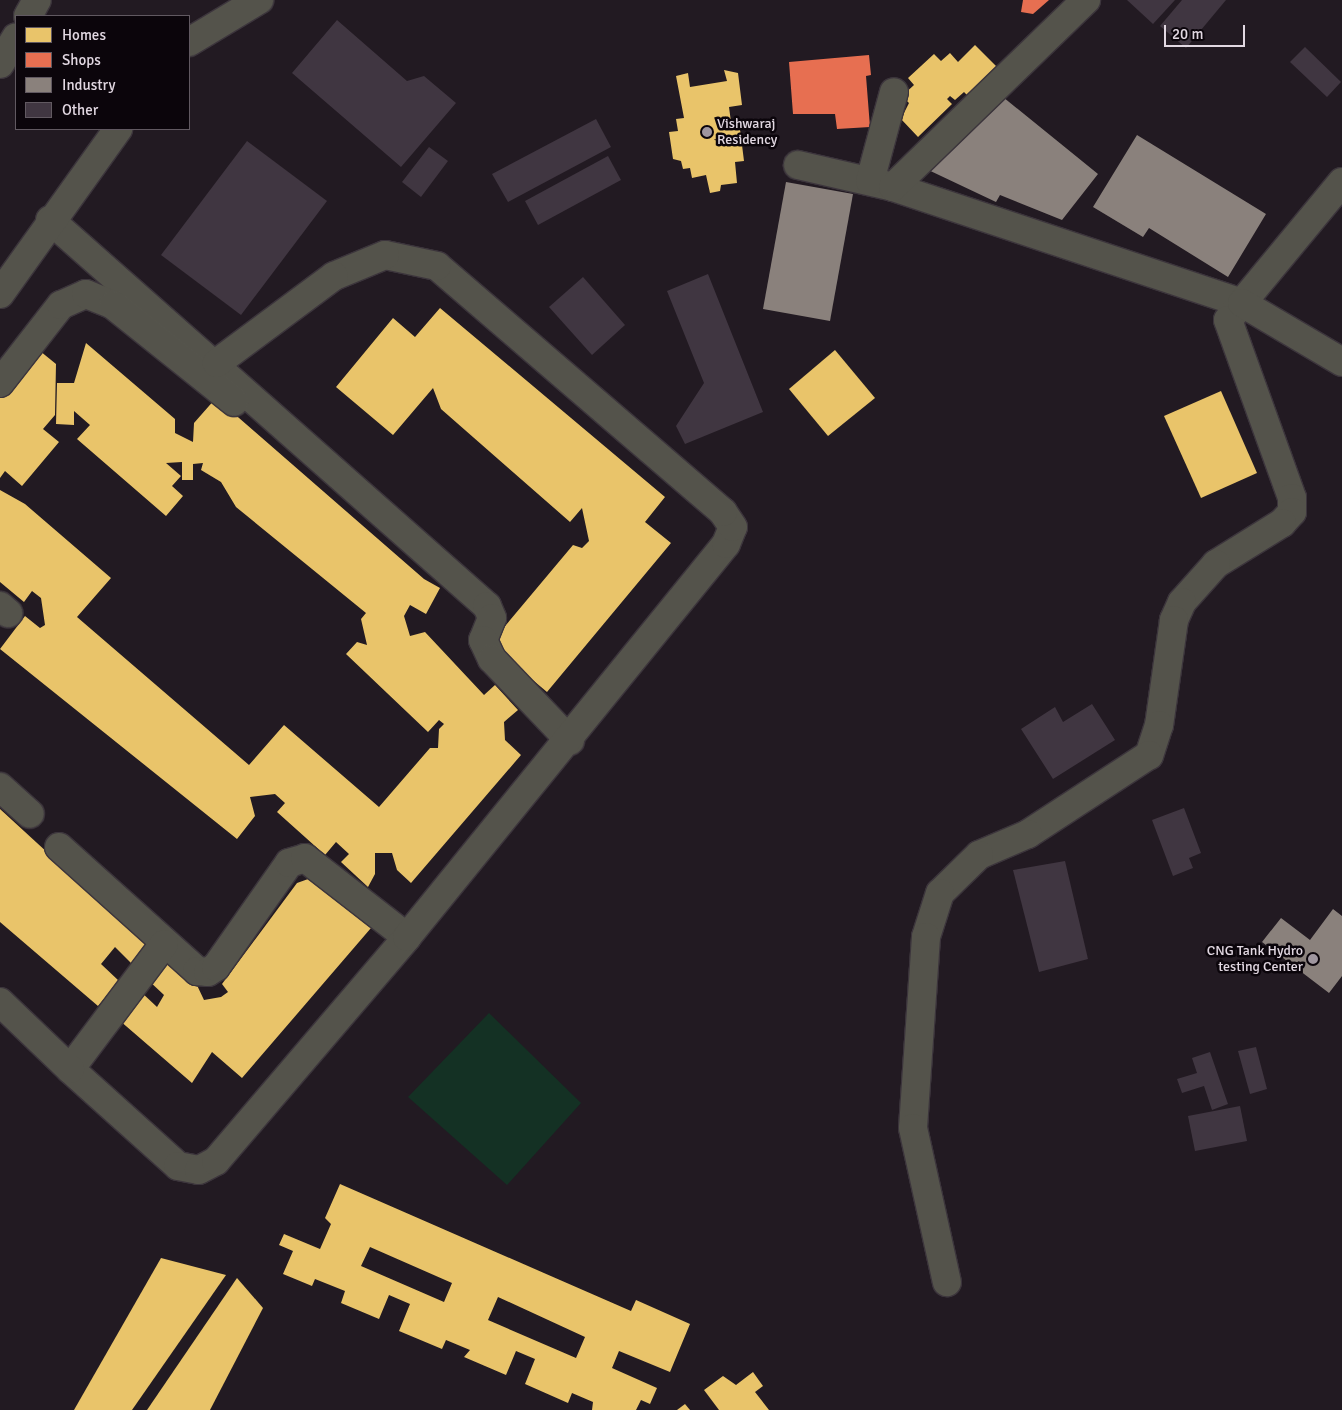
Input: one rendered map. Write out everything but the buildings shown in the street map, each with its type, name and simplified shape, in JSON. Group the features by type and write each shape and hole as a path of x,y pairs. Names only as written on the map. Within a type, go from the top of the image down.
{"street":[{"path":"29,15 37,0"},
{"path":"190,41 259,0"},
{"path":"881,184 1086,0"},
{"path":"881,184 894,92"},
{"path":"0,294 50,220 117,130"},
{"path":"798,165 881,184 1242,303 1342,362"},
{"path":"947,1282 913,1128 926,936 940,893 979,855 1028,834 1149,755 1159,725 1174,620 1182,602 1216,564 1292,512 1292,498 1228,320 1342,182"},
{"path":"50,220 217,363 487,606 492,618 483,640 492,659 570,741"},
{"path":"0,1002 70,1069 178,1166 198,1170 216,1160 407,937 570,741 726,544 733,527 723,512 437,266 385,255 334,276 217,363"},
{"path":"0,383 60,305 86,294 113,305 154,335 299,458"},
{"path":"0,787 30,814"},
{"path":"58,847 164,944 197,971 208,972 289,863 304,858 407,937"},
{"path":"70,1069 164,944"}],"green space":[{"path":"489,1013 581,1103 507,1185 408,1097"}],"place":[{"name":"Vishwaraj Residency","path":"707,132"},
{"name":"CNG Tank Hydro testing Center","path":"1313,959"}]}
